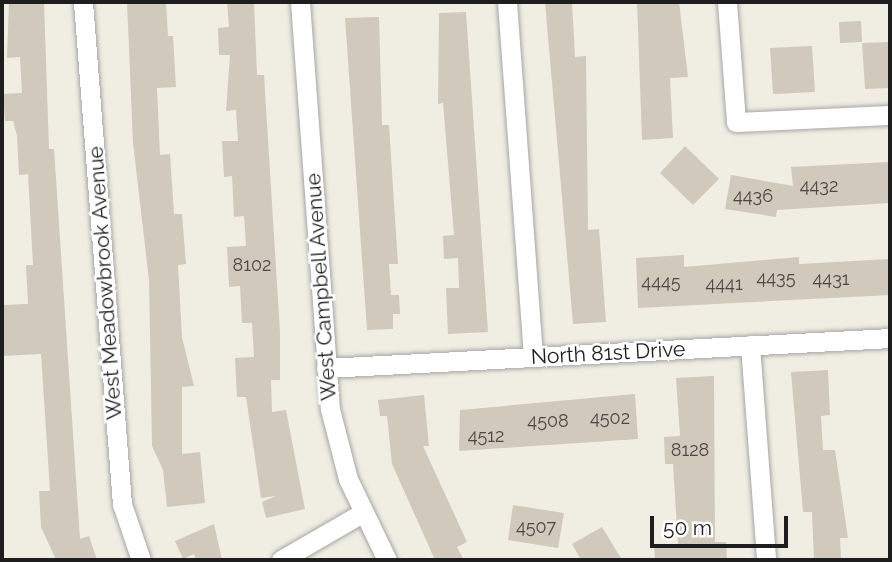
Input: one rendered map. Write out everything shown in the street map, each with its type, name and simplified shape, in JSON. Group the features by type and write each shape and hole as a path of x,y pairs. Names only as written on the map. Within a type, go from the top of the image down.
{"street":[{"name":"West Meadowbrook Avenue","path":"83,2 122,504 141,560"},
{"name":"West Campbell Avenue","path":"300,2 326,368 338,452 362,513 387,560"},
{"path":"508,2 534,357"},
{"path":"727,2 736,122 890,115"},
{"name":"North 81st Drive","path":"326,368 890,338"},
{"path":"750,345 766,560"},
{"path":"281,560 362,513"}],"building":[{"path":"9,2 44,2 49,149 54,149 80,539 89,536 97,560 56,560 41,527 39,491 50,491 41,354 2,356 2,305 28,304 26,265 33,265 28,174 19,175 17,136 13,121 5,121 3,94 22,93 20,57 7,58"},
{"path":"127,2 166,2 168,36 173,36 176,87 157,88 160,155 170,154 174,214 182,214 186,264 178,265 182,337 194,386 182,387 182,454 200,452 205,503 167,507 163,470 152,446 149,280 133,143"},
{"path":"227,2 254,2 257,75 264,75 280,332 280,380 271,380 272,412 286,410 305,509 266,518 262,502 276,496 261,498 246,397 237,397 235,358 254,357 252,323 242,323 240,286 229,287 227,247 246,246 244,216 234,217 232,176 224,177 222,141 238,141 236,110 226,111 230,55 219,55 218,28 229,27"},
{"path":"545,2 572,2 575,57 586,56 588,230 599,229 606,322 573,324"},
{"path":"637,2 679,2 688,77 670,78 673,138 642,140"},
{"path":"466,12 488,332 448,334 446,288 459,288 458,258 444,259 443,236 454,235 443,103 438,104 439,13"},
{"path":"379,17 382,125 389,125 398,264 389,264 391,295 399,295 400,314 393,314 393,329 367,330 345,18"},
{"path":"861,21 862,42 840,43 839,22"},
{"path":"890,42 890,88 865,89 862,43"},
{"path":"812,46 815,92 773,94 770,48"},
{"path":"685,146 719,179 693,205 660,173"},
{"path":"890,162 890,203 777,210 776,217 725,209 731,175 793,186 791,167"},
{"path":"684,255 684,267 799,257 799,264 890,259 890,295 638,308 636,258"},
{"path":"828,370 830,415 821,416 823,450 835,450 848,538 840,538 841,560 814,560 812,512 803,512 791,372"},
{"path":"714,376 715,542 726,542 727,560 655,560 654,545 678,544 673,464 665,464 664,437 680,436 676,378"},
{"path":"635,394 638,439 459,451 460,410"},
{"path":"424,395 429,446 423,446 467,542 457,547 464,560 435,560 392,464 387,416 380,416 378,400"},
{"path":"513,505 564,513 558,548 508,540"},
{"path":"214,524 222,560 196,560 194,554 183,559 175,541"},
{"path":"602,527 622,560 581,560 572,544"}]}
